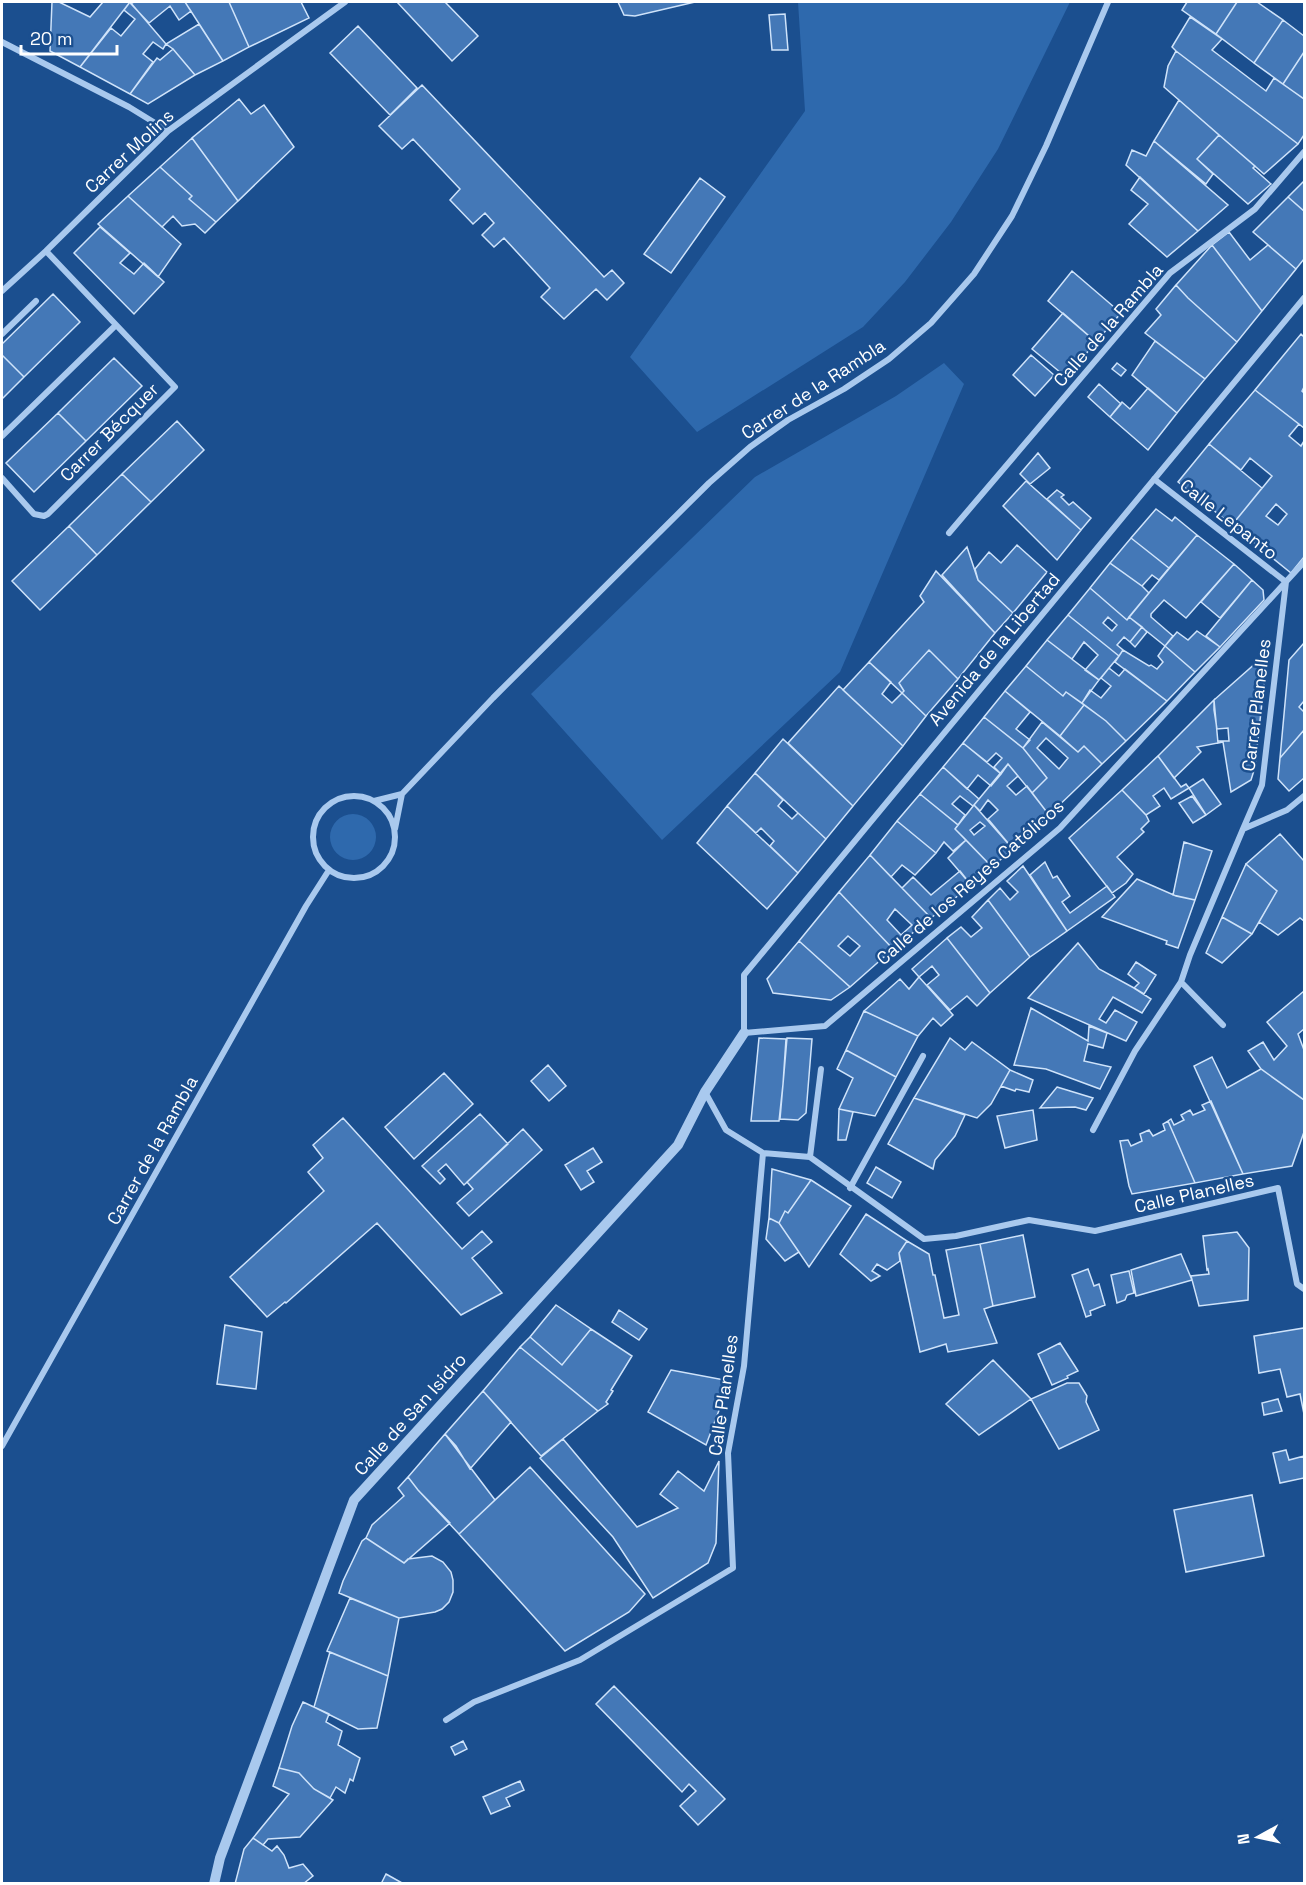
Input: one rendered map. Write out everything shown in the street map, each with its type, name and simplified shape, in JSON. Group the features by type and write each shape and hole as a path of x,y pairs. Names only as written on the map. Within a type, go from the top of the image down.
{"street":[{"name":"Carrer Molins","path":"2,291 168,131 345,2"},
{"name":"Carrer de la Rambla","path":"402,794 493,698 709,483 742,454 788,420 844,389 889,359 931,323 974,274 1012,216 1046,146 1108,2"},
{"path":"2,42 129,107 168,131"},
{"name":"Calle de la Rambla","path":"950,533 1170,273 1255,209 1305,152"},
{"name":"Carrer Bécquer","path":"2,478 34,514 44,516 48,514 175,387 46,251"},
{"name":"Avenida de la Libertad","path":"744,1033 744,975 1305,298"},
{"path":"2,334 36,301"},
{"path":"2,436 116,325"},
{"name":"Calle Lepanto","path":"1154,479 1286,582"},
{"name":"Calle de los Reyes Católicos","path":"744,1033 825,1026 1060,828 1305,562"},
{"name":"Carrer Planelles","path":"1093,1130 1135,1051 1181,982 1190,955 1262,785 1286,582"},
{"path":"374,801 402,794 395,830 395,844 382,868 370,875 356,878 342,876 329,870 321,860 313,835 316,822 332,802 344,797 357,796 374,801 390,816 395,830"},
{"path":"1243,829 1287,810 1305,796"},
{"name":"Carrer de la Rambla","path":"2,1446 306,906 329,870"},
{"path":"1181,982 1224,1025"},
{"name":"Calle de San Isidro","path":"214,1884 220,1858 354,1500 678,1145 705,1092 744,1033"},
{"path":"850,1188 923,1056"},
{"path":"705,1092 726,1130 763,1153 810,1157 821,1069"},
{"name":"Calle Planelles","path":"446,1720 474,1702 580,1660 734,1568 728,1453 744,1366 763,1153"},
{"name":"Calle Planelles","path":"810,1157 850,1188 924,1239 956,1236 1029,1220 1095,1231 1278,1188 1297,1284 1305,1289"}],"shaded area":[{"path":"798,2 1070,2 998,149 951,222 905,282 863,327 697,432 630,357 805,111"},
{"path":"944,363 964,384 840,672 662,840 531,694 755,477 896,396"},
{"path":"353,814 362,815 370,820 375,828 375,846 370,854 362,859 353,860 344,859 336,854 331,846 330,837 331,828 336,820 344,815"}],"building":[{"path":"52,2 59,2 90,17 103,2 130,2 80,67 50,51"},
{"path":"130,2 166,44 163,49 153,42 143,54 153,62 130,94 80,67 111,28 121,36 135,19 124,10"},
{"path":"134,2 185,2 191,11 179,20 170,6 149,23 131,4"},
{"path":"185,2 229,2 249,47 223,61"},
{"path":"229,2 301,2 309,18 249,47"},
{"path":"397,2 445,2 478,36 452,61"},
{"path":"618,2 695,2 635,16 624,15"},
{"path":"1187,2 1237,2 1216,34 1182,10"},
{"path":"1237,2 1257,2 1283,20 1254,63 1216,34"},
{"path":"785,14 788,50 772,50 769,15"},
{"path":"1190,17 1222,39 1212,50 1266,91 1274,78 1304,99 1304,135 1298,144 1172,47"},
{"path":"1283,20 1304,36 1304,52 1283,84 1254,63"},
{"path":"199,24 223,61 195,75 166,44"},
{"path":"358,26 417,88 390,115 330,53"},
{"path":"173,49 195,75 148,104 130,94 157,58 160,60"},
{"path":"1176,51 1298,144 1264,174 1164,87 1168,66"},
{"path":"1304,52 1304,99 1283,84"},
{"path":"422,85 604,277 612,270 624,283 607,300 596,289 564,319 541,297 550,288 504,238 494,247 482,235 494,223 485,213 473,224 450,200 460,189 413,139 402,149 379,126"},
{"path":"239,99 251,114 264,105 294,147 238,201 192,138"},
{"path":"1179,100 1219,135 1197,159 1213,174 1206,184 1154,141"},
{"path":"1219,135 1255,166 1253,168 1271,184 1248,204 1197,159"},
{"path":"192,138 238,201 216,222 189,199 192,196 160,167"},
{"path":"1154,141 1228,205 1198,231 1126,165 1132,150 1146,156"},
{"path":"160,167 192,196 189,199 216,222 205,233 195,224 182,226 173,216 162,227 128,196"},
{"path":"1140,177 1198,231 1167,257 1129,224 1148,204 1131,190"},
{"path":"700,178 725,197 671,273 644,254"},
{"path":"1304,181 1304,211 1288,197"},
{"path":"128,196 181,244 158,277 98,224"},
{"path":"1288,197 1304,211 1304,259 1296,269 1253,232"},
{"path":"100,227 130,253 120,263 134,274 144,263 164,282 134,314 74,253"},
{"path":"1229,232 1250,260 1268,245 1296,269 1262,311 1212,245"},
{"path":"1212,245 1262,311 1237,342 1176,285"},
{"path":"1072,271 1121,313 1096,342 1048,301"},
{"path":"1176,285 1237,342 1205,379 1145,333 1161,315 1156,309"},
{"path":"53,294 80,322 24,377 2,355 2,344"},
{"path":"1063,313 1096,342 1066,377 1032,349"},
{"path":"1301,334 1304,337 1304,387 1302,391 1304,393 1304,428 1255,390"},
{"path":"1155,341 1205,379 1177,413 1132,375"},
{"path":"2,355 24,377 2,399"},
{"path":"1031,355 1054,375 1035,396 1013,375"},
{"path":"114,358 142,386 86,441 58,413"},
{"path":"1117,363 1126,370 1121,376 1112,369"},
{"path":"1099,384 1121,404 1110,417 1088,397"},
{"path":"1148,388 1177,413 1148,450 1110,417 1122,402 1130,409"},
{"path":"1255,390 1299,424 1289,436 1301,446 1304,441 1304,557 1291,573 1232,525 1272,476 1250,458 1241,470 1209,444","holes":["1276,504 1287,514 1278,525 1266,516"]},
{"path":"58,413 86,441 34,492 6,463"},
{"path":"177,421 204,450 151,502 122,474"},
{"path":"1209,444 1262,488 1232,525 1178,482"},
{"path":"1038,453 1050,468 1030,484 1020,474"},
{"path":"122,474 151,502 97,555 69,526"},
{"path":"1026,481 1081,530 1057,560 1003,506"},
{"path":"1057,490 1064,495 1061,497 1069,505 1073,502 1091,518 1081,530 1047,499"},
{"path":"1156,509 1172,521 1175,517 1197,535 1169,568 1131,538"},
{"path":"69,526 97,555 40,610 12,581"},
{"path":"1197,535 1234,564 1186,618 1164,600 1151,614 1151,617 1173,636 1165,646 1129,617"},
{"path":"1131,538 1169,568 1159,580 1152,575 1142,586 1110,563"},
{"path":"1017,545 1047,572 1013,613 978,580 975,569 989,552 1001,563"},
{"path":"967,547 978,580 1013,613 995,633 942,575"},
{"path":"1110,563 1149,593 1127,620 1090,588"},
{"path":"1234,564 1252,580 1220,618 1201,602"},
{"path":"936,571 995,633 958,679 929,650 899,683 904,691 902,693 869,662 924,602 920,596"},
{"path":"1252,580 1263,590 1264,600 1220,647 1206,636"},
{"path":"1090,588 1127,620 1129,617 1142,627 1130,642 1124,637 1117,645 1123,650 1119,656 1068,615","holes":["1108,617 1117,625 1112,631 1103,623"]},
{"path":"1068,615 1119,656 1099,680 1085,670 1098,655 1084,642 1072,659 1047,640"},
{"path":"1142,627 1147,632 1135,647 1130,642"},
{"path":"1197,631 1220,647 1195,672 1165,646 1177,632 1188,640"},
{"path":"1047,640 1099,680 1082,703 1066,692 1063,696 1026,666"},
{"path":"1304,643 1304,701 1299,707 1304,712 1304,730 1280,758 1289,660"},
{"path":"1165,646 1195,672 1167,701 1115,662 1123,650 1157,669 1163,662 1158,656"},
{"path":"929,650 958,679 926,716 902,693 904,691 899,683"},
{"path":"1265,655 1267,656 1255,767 1251,780 1231,792 1223,742 1218,743 1218,741 1229,741 1228,728 1217,729 1214,700"},
{"path":"869,662 891,682 882,694 892,703 902,693 926,716 903,746 843,690"},
{"path":"1026,666 1063,696 1066,692 1084,705 1060,736 1005,691"},
{"path":"1109,668 1119,676 1125,669 1167,701 1126,741 1106,721 1082,703 1090,690 1101,698 1111,686 1101,678"},
{"path":"839,686 903,746 853,806 788,743"},
{"path":"1005,691 1030,712 1016,729 1030,740 1023,748 984,717"},
{"path":"1214,700 1218,743 1197,747 1201,752 1174,778 1158,756"},
{"path":"1084,705 1106,721 1126,741 1102,764 1084,746 1078,752 1060,736"},
{"path":"984,717 1023,748 1047,778 1032,793 1008,764 1001,774 994,767 1002,758 996,753 987,762 963,743"},
{"path":"1042,722 1078,752 1084,746 1102,764 1049,815 1032,793 1047,778 1023,748","holes":["1046,738 1068,758 1059,769 1037,748"]},
{"path":"1304,730 1304,778 1289,791 1278,779 1280,758"},
{"path":"783,739 853,806 826,839 755,773"},
{"path":"963,743 1001,774 991,786 978,775 967,789 943,767"},
{"path":"1158,756 1181,787 1186,784 1189,788 1171,799 1164,788 1153,796 1160,806 1146,815 1122,790"},
{"path":"1008,764 1018,776 1007,786 1016,795 1027,786 1049,815 1013,849 988,819 998,810 988,800 980,811 974,805"},
{"path":"943,767 979,799 973,806 960,796 952,804 965,815 958,825 920,794"},
{"path":"755,773 783,800 778,806 792,819 798,813 826,839 798,873 770,846 774,841 761,828 756,833 727,806"},
{"path":"1203,779 1221,804 1206,815 1189,788"},
{"path":"1122,790 1149,821 1141,829 1144,832 1117,857 1133,874 1126,883 1112,893 1069,838"},
{"path":"920,794 958,825 955,829 966,840 953,851 944,842 936,853 897,821"},
{"path":"1192,796 1206,815 1193,823 1179,803"},
{"path":"974,805 1013,849 992,867 955,829","holes":["980,822 985,826 974,835 970,830"]},
{"path":"727,806 798,873 767,909 697,843"},
{"path":"897,821 936,853 915,875 902,865 891,877 870,855"},
{"path":"1280,834 1304,861 1304,921 1300,918 1278,935 1259,922 1277,891 1246,864"},
{"path":"966,840 992,867 971,885 948,858"},
{"path":"1184,842 1212,851 1195,900 1173,895"},
{"path":"870,855 931,918 893,949 839,892","holes":["895,909 912,925 901,935 887,920"]},
{"path":"1045,862 1053,878 1057,876 1070,896 1062,902 1070,913 1107,886 1115,897 1067,931 1030,875"},
{"path":"1246,864 1277,891 1252,934 1222,917"},
{"path":"1023,866 1067,931 1030,957 988,900 1000,888 1010,900 1018,892 1007,881"},
{"path":"960,871 971,885 931,918 902,888 913,877 931,895"},
{"path":"1137,879 1176,896 1195,900 1178,948 1166,944 1167,941 1102,917"},
{"path":"839,892 893,949 850,987 799,941","holes":["848,936 860,946 850,956 838,946"]},
{"path":"988,900 1030,957 990,993 947,938 961,927 971,937 982,928 972,917"},
{"path":"1222,917 1252,934 1222,963 1206,953"},
{"path":"947,938 990,993 977,1006 967,996 950,1010 927,985 939,975 932,966 919,977 912,969"},
{"path":"799,941 850,987 831,1000 773,993 767,979"},
{"path":"1078,943 1099,969 1151,999 1142,1013 1113,997 1099,1019 1106,1023 1115,1010 1137,1022 1126,1041 1028,998"},
{"path":"1136,962 1156,975 1144,994 1134,988 1139,983 1128,974"},
{"path":"919,977 953,1015 941,1026 933,1018 918,1036 864,1011 900,979 909,989"},
{"path":"1304,991 1304,1029 1298,1034 1304,1050 1304,1100 1261,1069 1248,1051 1263,1042 1274,1060 1287,1046 1267,1022"},
{"path":"1031,1008 1088,1041 1089,1026 1107,1033 1103,1048 1088,1044 1084,1061 1111,1067 1100,1089 1046,1069 1014,1065"},
{"path":"864,1011 918,1036 896,1077 846,1050"},
{"path":"759,1038 786,1039 779,1121 751,1121"},
{"path":"787,1038 812,1039 806,1113 798,1120 780,1119"},
{"path":"950,1038 965,1050 972,1042 1010,1070 991,1104 977,1118 914,1098"},
{"path":"846,1050 896,1077 875,1116 839,1109 853,1078 837,1069"},
{"path":"1212,1057 1227,1088 1261,1069 1304,1100 1304,1132 1292,1166 1243,1174 1194,1066"},
{"path":"548,1065 566,1086 549,1101 531,1081"},
{"path":"1010,1070 1033,1080 1029,1092 1016,1089 1015,1091 1001,1086"},
{"path":"444,1073 473,1104 414,1159 385,1127"},
{"path":"1057,1087 1093,1098 1086,1110 1075,1107 1040,1108"},
{"path":"914,1098 965,1115 955,1136 935,1160 933,1169 888,1144"},
{"path":"1211,1101 1243,1174 1195,1183 1168,1121 1171,1119 1174,1125 1184,1120 1181,1115 1190,1110 1193,1115 1205,1110 1202,1105"},
{"path":"839,1109 853,1112 846,1140 838,1140"},
{"path":"1033,1110 1037,1140 1005,1148 997,1116"},
{"path":"480,1114 508,1144 464,1185 446,1164 438,1171 445,1179 440,1184 422,1166"},
{"path":"343,1118 462,1249 482,1231 492,1242 472,1258 502,1293 461,1315 377,1223 267,1317 230,1277 324,1191 308,1172 323,1158 313,1145"},
{"path":"1168,1121 1195,1183 1132,1194 1120,1141 1128,1140 1131,1146 1142,1141 1140,1134 1149,1130 1153,1136 1165,1130 1163,1124"},
{"path":"523,1129 542,1150 469,1216 457,1203 473,1189 467,1182"},
{"path":"593,1148 602,1162 587,1171 594,1182 581,1190 565,1165"},
{"path":"876,1167 901,1182 892,1198 867,1183"},
{"path":"772,1169 811,1180 788,1213 785,1211 779,1223 769,1218"},
{"path":"811,1180 851,1206 809,1267 779,1223 785,1211 788,1213"},
{"path":"866,1214 907,1241 899,1253 900,1261 887,1270 877,1264 872,1271 880,1276 871,1281 840,1254"},
{"path":"769,1218 779,1223 799,1252 785,1261 766,1239"},
{"path":"1237,1232 1249,1248 1248,1300 1199,1306 1191,1276 1209,1274 1203,1236"},
{"path":"1023,1235 1035,1297 993,1306 980,1244"},
{"path":"907,1241 929,1254 944,1318 959,1315 946,1250 980,1244 993,1306 984,1309 997,1343 948,1352 946,1344 920,1352 899,1253"},
{"path":"1181,1254 1192,1280 1136,1296 1131,1270"},
{"path":"1088,1269 1094,1286 1099,1284 1105,1305 1090,1311 1091,1315 1086,1317 1072,1275"},
{"path":"1129,1271 1134,1293 1127,1295 1125,1300 1117,1303 1111,1275"},
{"path":"556,1305 591,1329 562,1365 530,1337"},
{"path":"619,1310 647,1329 639,1340 612,1322"},
{"path":"225,1325 262,1332 256,1389 217,1384"},
{"path":"1304,1328 1304,1414 1300,1394 1287,1397 1280,1369 1259,1373 1254,1336"},
{"path":"591,1329 632,1356 611,1390 613,1391 606,1402 608,1404 598,1411 520,1347 530,1337 562,1365"},
{"path":"1060,1343 1078,1371 1052,1385 1038,1354"},
{"path":"520,1347 598,1411 541,1456 483,1391"},
{"path":"993,1360 1031,1399 979,1435 946,1404"},
{"path":"671,1370 730,1381 706,1445 648,1412"},
{"path":"1067,1383 1079,1383 1087,1396 1086,1402 1099,1430 1059,1449 1031,1399"},
{"path":"483,1391 511,1422 470,1469 456,1446 445,1434"},
{"path":"1278,1399 1282,1411 1264,1415 1262,1403"},
{"path":"445,1434 495,1500 459,1534 408,1477"},
{"path":"563,1439 637,1527 678,1508 660,1494 678,1471 704,1491 719,1461 716,1543 708,1563 653,1598 613,1537 540,1458"},
{"path":"1286,1450 1289,1460 1304,1456 1304,1478 1280,1483 1273,1453"},
{"path":"530,1467 645,1594 629,1612 565,1651 459,1534"},
{"path":"408,1477 450,1523 404,1563 366,1538 372,1525 404,1496 398,1488"},
{"path":"1252,1495 1264,1556 1186,1572 1174,1510"},
{"path":"366,1538 404,1563 408,1559 432,1556 443,1562 451,1572 453,1580 453,1592 449,1602 435,1612 399,1618 339,1593 362,1541"},
{"path":"350,1598 399,1618 388,1676 327,1651"},
{"path":"330,1652 388,1676 377,1728 358,1729 314,1707"},
{"path":"614,1686 725,1799 698,1825 680,1806 696,1791 689,1784 682,1792 596,1704"},
{"path":"303,1702 329,1714 326,1722 342,1731 338,1745 360,1758 353,1781 350,1779 345,1793 336,1787 330,1798 314,1789 299,1773 279,1768 292,1726"},
{"path":"463,1741 467,1749 455,1755 451,1747"},
{"path":"279,1768 299,1773 314,1789 333,1800 300,1837 268,1839 263,1845 253,1838 289,1794 273,1786"},
{"path":"520,1781 524,1790 506,1798 510,1806 491,1814 483,1797"},
{"path":"253,1838 272,1851 277,1846 284,1855 289,1868 303,1864 313,1876 303,1884 235,1884 244,1849"},
{"path":"386,1874 404,1884 381,1884"}]}
